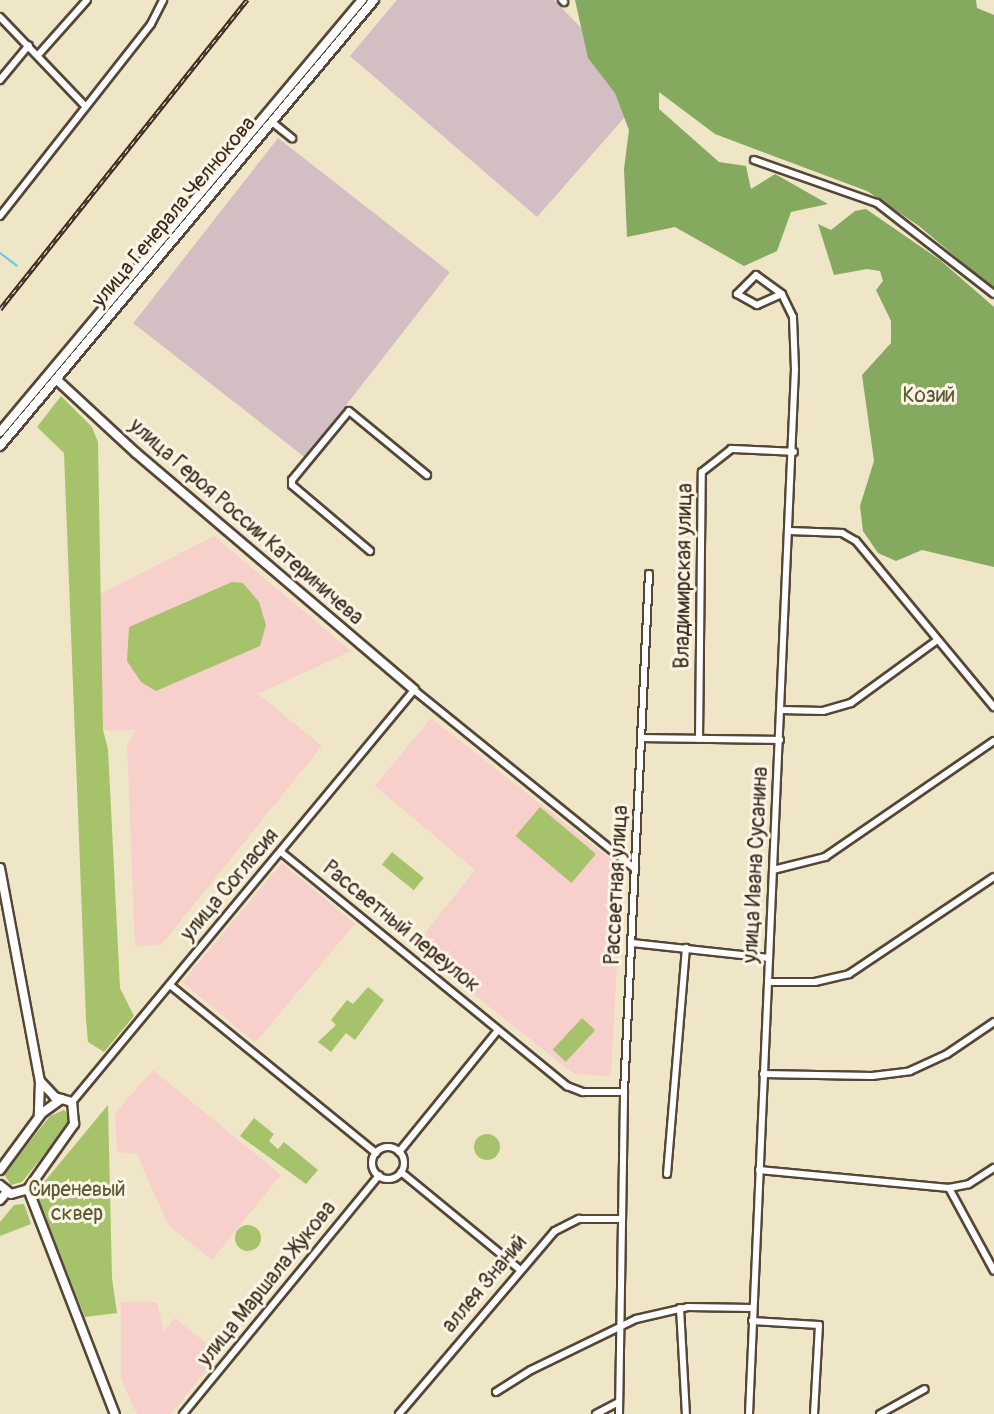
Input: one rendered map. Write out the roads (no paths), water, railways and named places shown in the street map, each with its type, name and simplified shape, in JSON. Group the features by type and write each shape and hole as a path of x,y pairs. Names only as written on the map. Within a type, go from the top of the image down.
{"main road":[{"name":"улица Генерала Челнокова","path":"0,432 362,0"},
{"name":"улица Генерала Челнокова","path":"0,446 374,0"},
{"name":"улица Героя России Катериничева","path":"56,379 136,453 414,690"},
{"path":"0,868 40,1081 39,1116"},
{"path":"0,1199 7,1192 27,1189 74,1124 72,1102 61,1099 40,1081"},
{"path":"0,1170 39,1116 61,1099"},
{"path":"0,1185 7,1192"},
{"path":"27,1189 115,1414"}],"street":[{"path":"39,54 88,0"},
{"path":"0,216 151,24 163,0"},
{"path":"0,16 39,54 86,107"},
{"path":"0,80 29,45"},
{"path":"272,122 292,138"},
{"path":"754,160 877,204 994,294"},
{"path":"756,275 782,294 757,305 737,294 756,275"},
{"name":"улица Ивана Сусанина","path":"749,1414 751,1321 794,452 793,317 782,294"},
{"path":"370,551 292,485 292,480 348,411 427,475"},
{"name":"Владимирская улица","path":"699,739 702,472 731,449 794,452"},
{"path":"790,531 842,533 856,541 936,641 994,707"},
{"name":"Рассветная улица","path":"620,1327 624,1092 649,574"},
{"path":"781,710 823,711 851,703 936,641"},
{"path":"414,690 635,869"},
{"name":"улица Согласия","path":"72,1102 414,690"},
{"path":"642,738 780,740"},
{"path":"773,870 825,858 994,741"},
{"name":"Рассветный переулок","path":"281,852 572,1089 624,1092"},
{"path":"768,982 815,982 849,974 994,877"},
{"path":"632,943 769,958"},
{"path":"667,1174 686,948"},
{"path":"170,985 376,1153"},
{"path":"763,1074 872,1076 910,1071 947,1054 994,1022"},
{"path":"498,1030 400,1152 401,1172 519,1269"},
{"path":"400,1152 387,1147 376,1153 373,1166 379,1175 391,1178 401,1172"},
{"path":"759,1170 949,1188 969,1184 994,1168"},
{"name":"улица Маршала Жукова","path":"183,1414 379,1175"},
{"path":"949,1188 994,1271"},
{"name":"аллея Знаний","path":"399,1414 519,1269 563,1226 598,1217 621,1219"},
{"path":"496,1392 620,1327 680,1308 752,1308"},
{"path":"680,1308 686,1414"},
{"path":"751,1321 818,1325 814,1414"},
{"path":"619,1414 620,1327"},
{"path":"880,1414 925,1389"},
{"path":"596,1414 619,1402"}],"waterway":[{"path":"0,253 17,266"}],"railway":[{"path":"0,309 247,0"}],"park label":[{"name":"Козий","path":"929,396"},
{"name":"Сиреневый сквер","path":"77,1202"}]}
